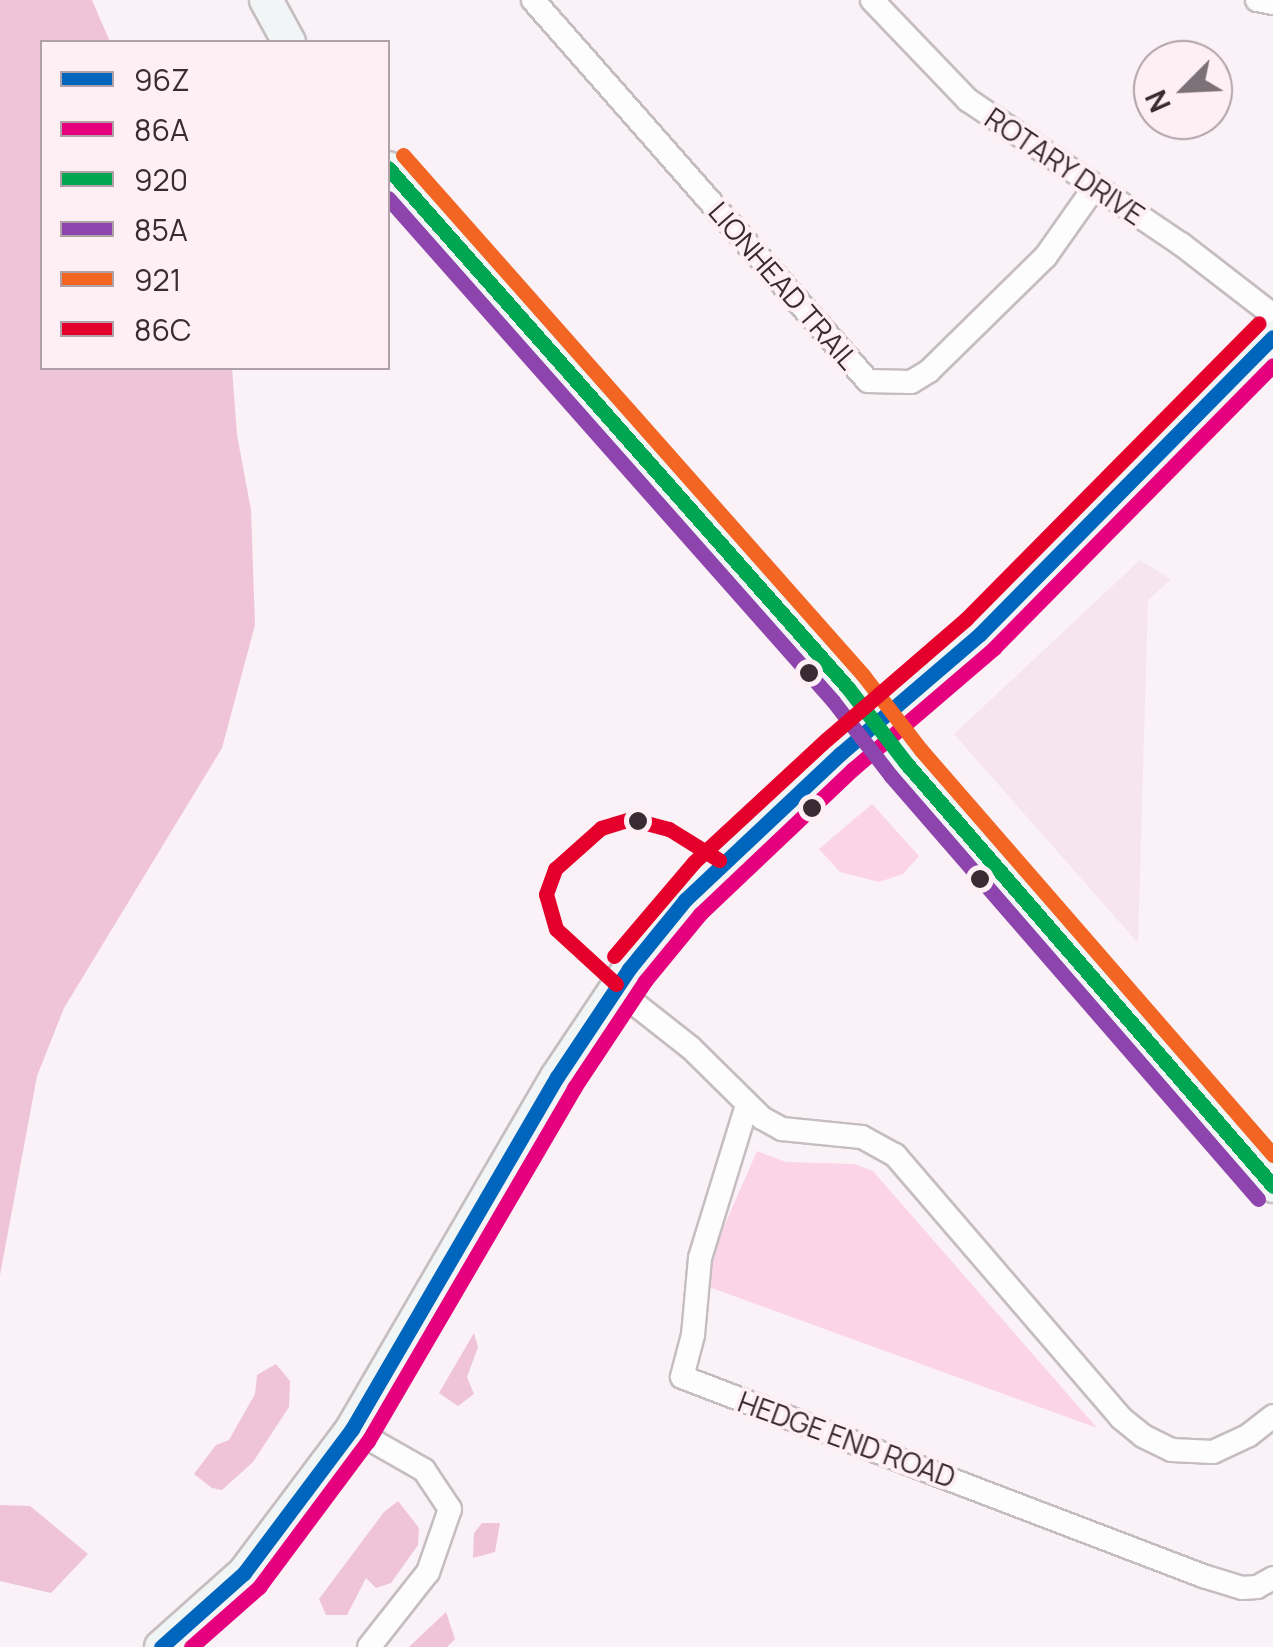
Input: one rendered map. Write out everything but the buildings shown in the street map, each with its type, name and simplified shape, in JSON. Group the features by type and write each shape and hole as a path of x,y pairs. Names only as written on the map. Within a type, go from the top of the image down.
{"main road":[{"path":"266,0 289,40"},
{"path":"390,170 877,724 1273,1186"},
{"path":"161,1647 244,1573 352,1428 558,1077 616,989 686,900 980,634 1273,337"}],"street":[{"name":"LIONHEAD TRAIL","path":"533,0 868,381 911,382 929,371 1046,256 1094,188"},
{"name":"ROTARY DRIVE","path":"872,0 968,100 1180,244 1273,315"},
{"path":"1257,0 1273,3"},
{"path":"616,989 691,1048 747,1105 782,1128 862,1137 895,1155 1122,1418 1143,1436 1172,1450 1213,1452 1249,1435 1273,1416"},
{"name":"HEDGE END ROAD","path":"747,1105 700,1258 693,1335 682,1377 1203,1576 1242,1588 1257,1587 1273,1578"},
{"path":"352,1428 424,1470 450,1510 428,1572 369,1647"}],"shaded area":[{"path":"0,0 92,0 109,40 40,40 40,370 232,370 237,435 251,510 255,625 222,748 64,1008 37,1076 0,1275"},
{"path":"1140,560 1171,579 1148,600 1138,943 954,734"},
{"path":"872,804 919,856 903,874 879,882 840,872 819,849"},
{"path":"757,1151 786,1162 854,1164 873,1171 1097,1428 709,1287 715,1247"},
{"path":"474,1333 478,1347 467,1377 474,1394 458,1406 439,1393"},
{"path":"276,1364 290,1381 289,1407 253,1462 222,1490 212,1488 194,1474 216,1445 229,1440 255,1394 257,1375"},
{"path":"398,1501 419,1528 418,1545 391,1583 376,1588 366,1578 347,1615 326,1615 319,1599 384,1512"},
{"path":"0,1505 30,1506 88,1554 51,1593 0,1581"},
{"path":"482,1523 500,1523 495,1552 473,1558 474,1533"},
{"path":"446,1612 455,1639 447,1647 409,1647"}],"transit line":[{"name":"921","path":"403,155 863,675 921,750 1273,1155"},
{"name":"920","path":"390,170 848,688 906,763 1273,1186"},
{"name":"85A","path":"390,200 833,701 891,776 1258,1199"},
{"name":"86C","path":"614,956 694,862 827,739 966,619 1259,323"},
{"name":"96Z","path":"161,1647 244,1573 352,1429 557,1077 629,969 685,900 840,754 980,634 1273,337"},
{"name":"86A","path":"191,1647 259,1587 368,1441 574,1088 645,981 700,914 853,769 994,648 1273,365"},
{"name":"86C","path":"616,984 556,929 546,894 555,869 601,828 631,819 669,829 719,860"}]}
